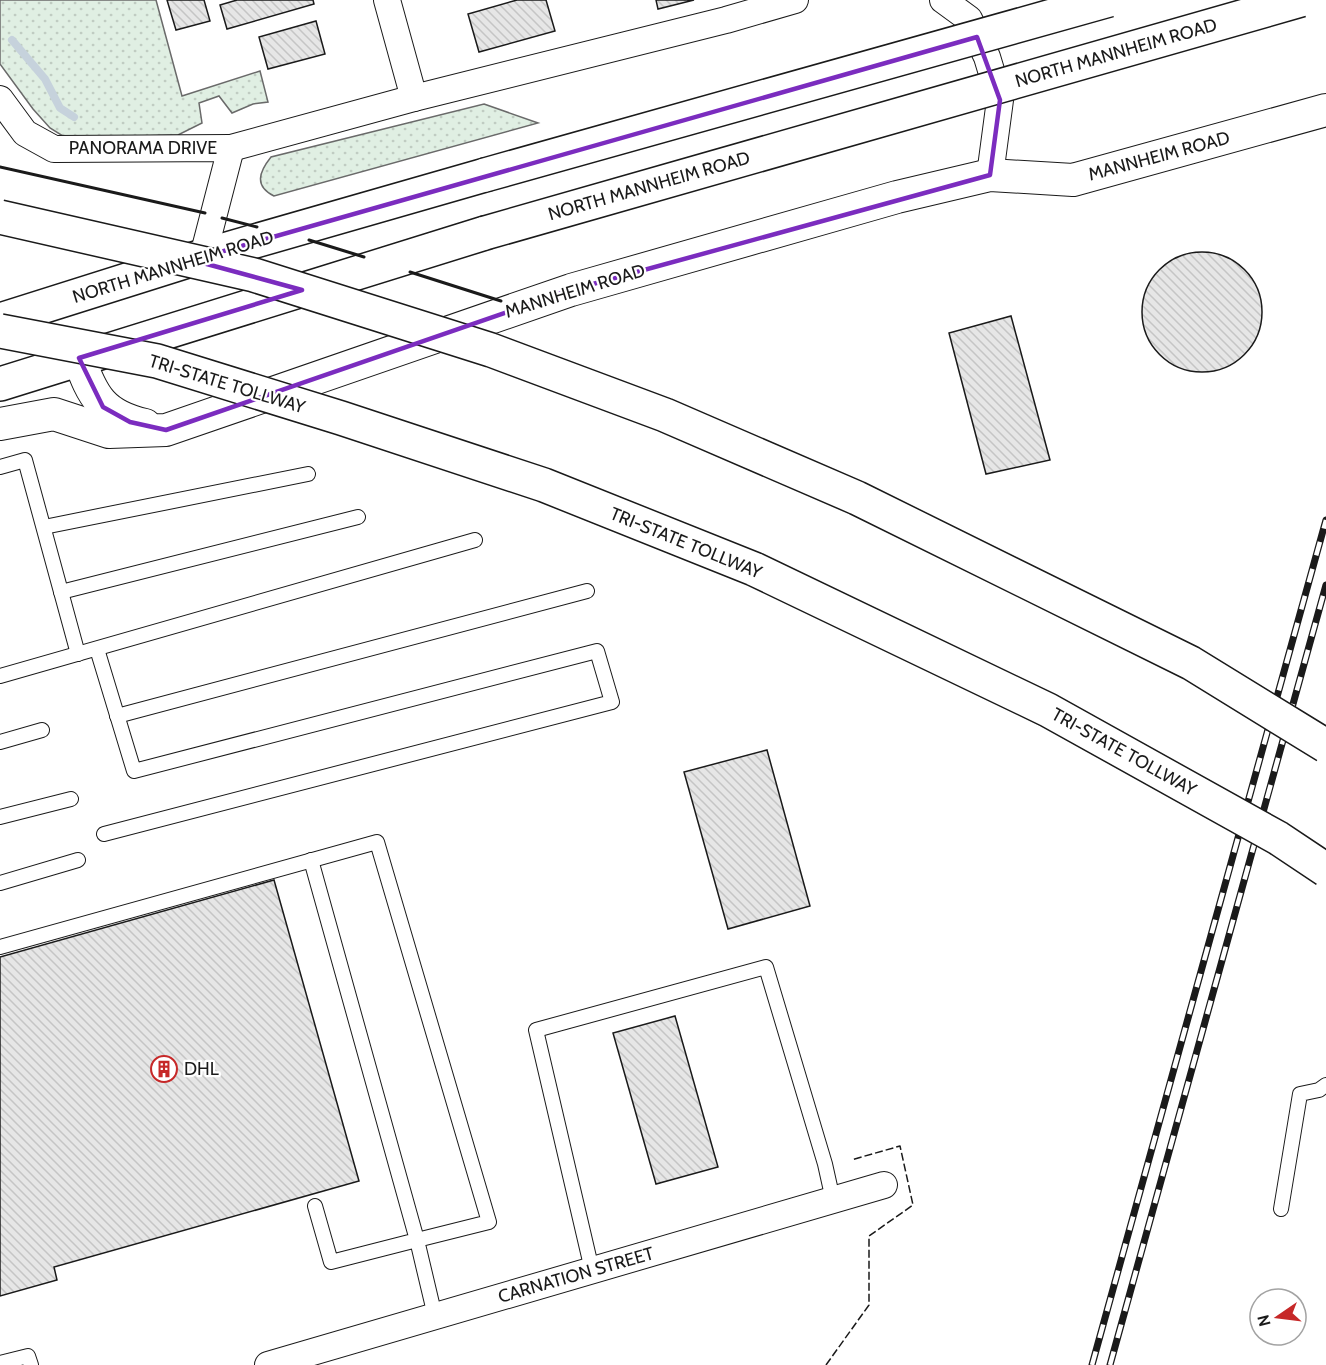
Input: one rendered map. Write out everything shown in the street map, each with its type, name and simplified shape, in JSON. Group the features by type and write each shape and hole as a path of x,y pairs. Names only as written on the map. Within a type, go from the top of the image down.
{"main road":[{"name":"NORTH MANNHEIM ROAD","path":"0,320 203,256 1109,0"},
{"name":"NORTH MANNHEIM ROAD","path":"0,384 486,233 1301,0"},
{"path":"0,217 254,275 491,350 665,415 857,498 1181,658 1326,746"},
{"name":"TRI-STATE TOLLWAY","path":"0,331 157,361 330,415 544,485 754,569 1048,710 1278,838 1326,870"}],"street":[{"path":"387,0 414,98"},
{"path":"231,147 414,98 726,20 795,0"},
{"path":"943,0 969,19 987,57 1000,100 990,175"},
{"name":"PANORAMA DRIVE","path":"0,99 25,133 54,149 231,147 203,256"},
{"name":"MANNHEIM ROAD","path":"0,424 54,414 109,432 166,430 572,290 897,196 990,175 1073,180 1326,110"},
{"path":"79,358 88,385 103,407 130,422 166,430"},
{"name":"CARNATION STREET","path":"268,1365 884,1185"}],"lane":[{"path":"0,467 25,460 78,654"},
{"path":"44,527 308,474"},
{"path":"61,592 358,517"},
{"path":"0,676 475,540"},
{"path":"117,716 587,591"},
{"path":"97,649 134,771 597,651 612,702 104,834"},
{"path":"0,742 42,730"},
{"path":"0,817 71,800"},
{"path":"0,947 377,842 489,1222 332,1262 315,1206"},
{"path":"0,883 78,860"},
{"path":"311,860 417,1240 435,1316"},
{"path":"592,1270 536,1030 766,967 825,1164 833,1200"},
{"path":"1281,1209 1300,1094 1319,1090 1326,1085"},
{"path":"0,1363 28,1356 31,1365"}],"highlighted area":[{"path":"977,37 1000,100 990,175 571,290 166,430 130,422 103,407 79,358 302,290 192,260"}],"green space":[{"path":"0,0 156,0 182,96 260,71 268,102 253,104 232,113 219,96 199,103 202,123 178,135 66,138 50,128 33,109 0,64"},
{"path":"484,104 538,123 274,196 263,188 261,183 261,173 271,157"}],"building":[{"path":"167,0 204,0 210,21 176,30"},
{"path":"237,0 313,0 314,4 227,29 220,5"},
{"path":"517,0 546,0 555,31 479,52 468,14"},
{"path":"656,0 694,0 658,9"},
{"path":"316,21 325,54 268,69 259,37"},
{"path":"1202,252 1225,256 1245,269 1258,289 1262,312 1258,335 1245,355 1225,368 1202,372 1179,368 1159,355 1146,335 1142,312 1146,289 1159,269 1179,256"},
{"path":"1011,316 1050,460 986,474 949,333"},
{"path":"767,750 810,906 728,929 684,772"},
{"name":"DHL","path":"274,880 359,1181 54,1267 57,1280 0,1296 0,957"},
{"path":"675,1016 718,1167 656,1184 613,1033"}],"waterway":[{"path":"12,40 45,79 60,108 74,117"}],"railway":[{"path":"1092,1365 1326,520"},
{"path":"1110,1365 1326,585"}],"fence":[{"path":"826,1365 869,1305 869,1236 913,1205 900,1146 851,1160"}],"wall":[{"path":"0,167 205,213"},
{"path":"222,218 257,227"},
{"path":"309,240 364,257"},
{"path":"410,272 501,301"}],"place":[{"name":"DHL","path":"164,1069"}]}
